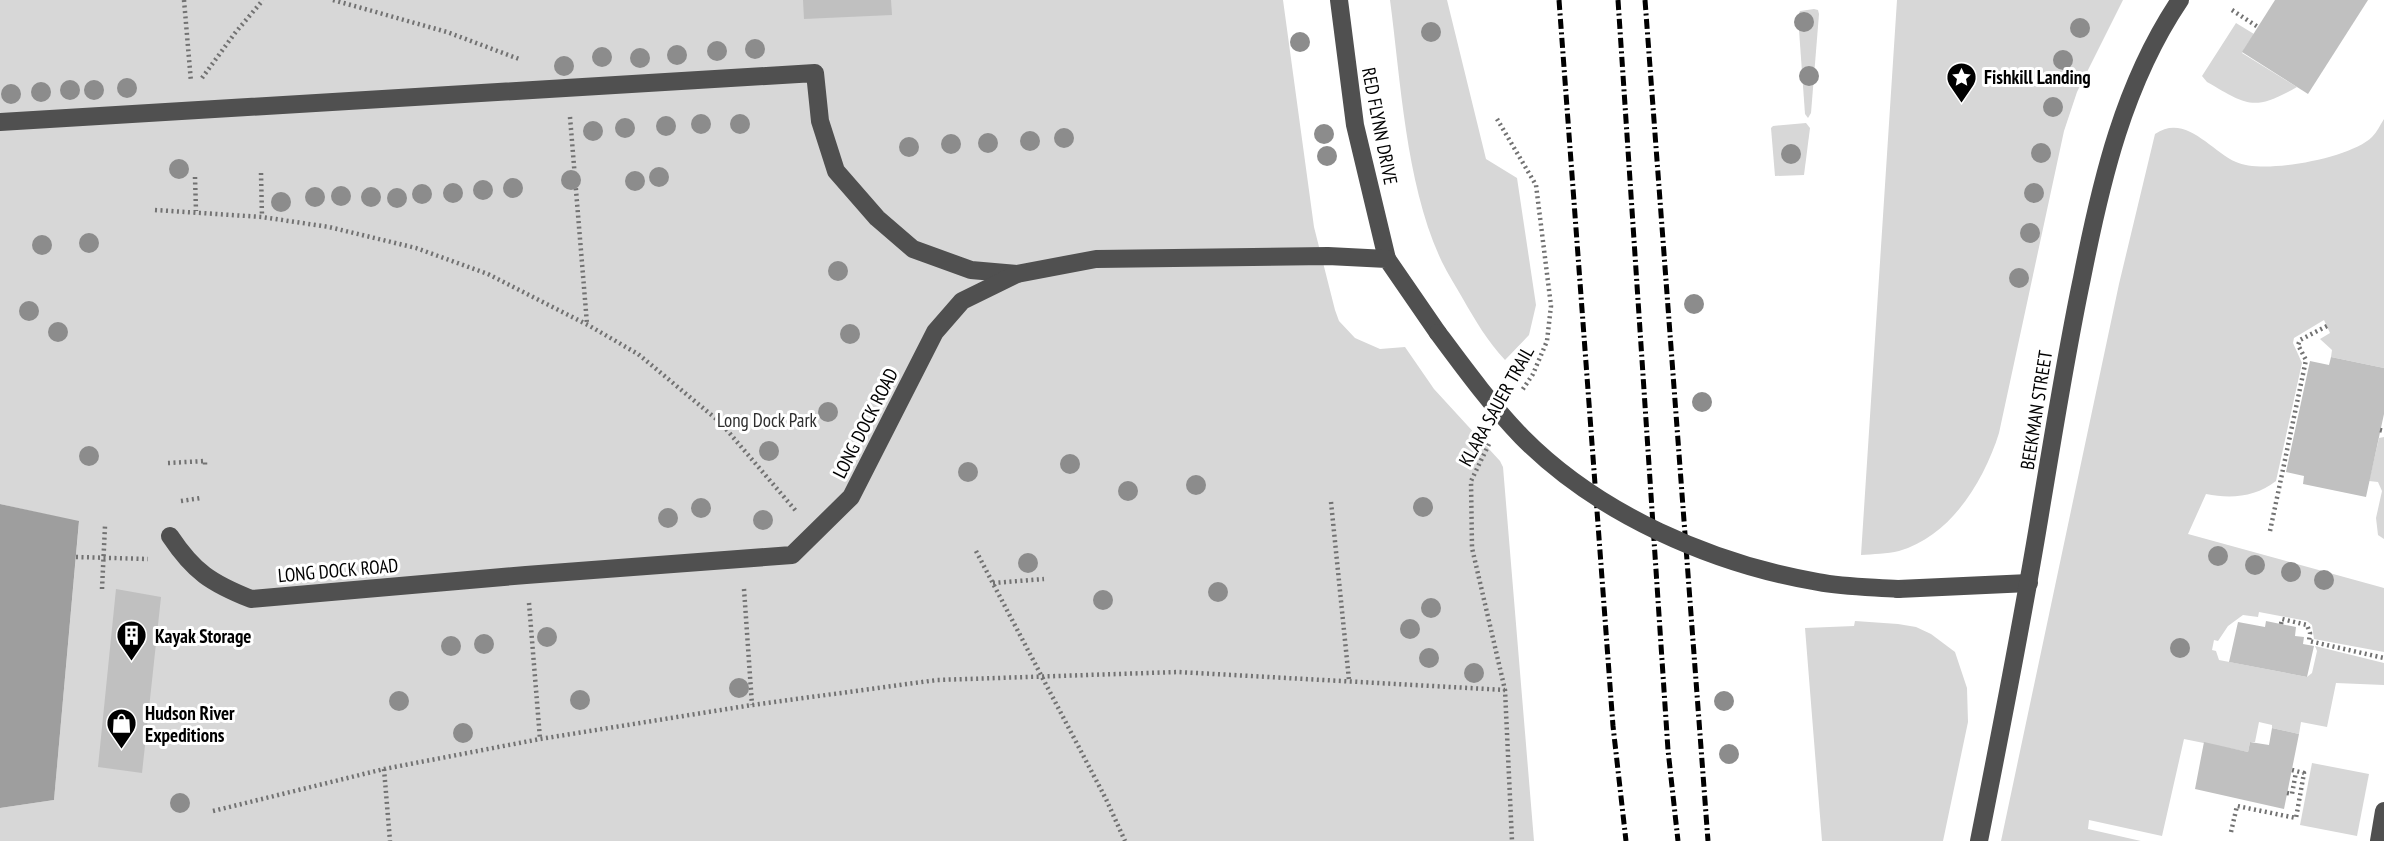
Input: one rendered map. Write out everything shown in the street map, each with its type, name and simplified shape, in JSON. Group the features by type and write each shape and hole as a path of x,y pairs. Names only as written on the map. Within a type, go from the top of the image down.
{"street":[{"name":"RED FLYNN DRIVE","path":"1339,0 1355,125 1387,259"},
{"name":"BEEKMAN STREET","path":"1979,841 2029,583 2068,348 2096,206 2108,157 2138,77 2180,0"},
{"path":"0,122 815,73 820,121 836,171 877,218 913,250 971,270 1017,274"},
{"name":"LONG DOCK ROAD","path":"170,536 187,561 216,585 251,599 792,555 851,497 935,332 962,301 1017,274 1096,259 1328,256 1387,259"},
{"path":"1387,259 1477,385 1522,437 1573,480 1629,516 1728,561 1819,582 1898,589 2029,583"},
{"path":"2379,841 2384,811"}],"path":[{"path":"184,0 192,93"},
{"path":"199,83 263,0"},
{"path":"2232,10 2258,27"},
{"name":"KLARA SAUER TRAIL","path":"1496,119 1535,186 1551,306 1547,341 1533,374 1520,394"},
{"path":"261,173 262,217"},
{"path":"195,177 196,211"},
{"path":"155,210 262,217 329,228 416,248 488,274 638,354 720,422 815,533"},
{"path":"2270,531 2306,360 2298,345 2300,340 2327,326"},
{"name":"KLARA SAUER TRAIL","path":"1495,434 1471,481 1472,548 1505,690 1512,841"},
{"path":"168,463 205,461 205,465"},
{"path":"181,500 201,498"},
{"path":"1331,502 1349,680"},
{"path":"102,589 105,526"},
{"path":"976,551 1106,799 1125,841"},
{"path":"76,557 187,561"},
{"path":"741,560 752,705"},
{"path":"526,575 540,739"},
{"path":"993,583 1044,579"},
{"path":"2281,624 2282,619 2307,625 2309,641 2384,658"},
{"path":"213,811 384,769 540,739 752,705 937,681 1178,672 1505,690"},
{"path":"384,769 390,841"},
{"path":"2231,832 2236,806 2296,818 2304,773 2294,771 2292,794 2287,793"}],"green space":[{"name":"Long Dock Park","path":"0,0 1283,0 1314,227 1339,321 1355,338 1380,349 1405,347 1434,389 1503,467 1534,841 0,841 0,808 54,800 79,522 0,504"},
{"path":"1390,0 1447,0 1486,159 1517,178 1536,305 1529,335 1505,360 1487,338 1442,262 1420,201 1407,134"},
{"path":"1897,0 2123,0 2077,92 2064,131 1993,451 1963,504 1950,520 1934,533 1918,544 1899,551 1861,555"},
{"path":"1818,10 1819,14 1811,113 1808,118 1805,114 1798,16 1800,11"},
{"path":"2236,23 2254,34 2242,53 2297,87 2270,100 2250,102 2232,96 2207,82 2202,76"},
{"path":"2384,119 2384,368 2331,357 2332,350 2320,339 2330,333 2324,320 2294,338 2293,343 2302,363 2276,481 2243,495 2206,494 2188,534 2384,588 2384,652 2314,639 2312,625 2307,621 2259,612 2258,617 2243,615 2228,626 2218,641 2214,640 2212,650 2216,651 2219,660 2307,677 2312,673 2317,651 2315,646 2384,663 2384,685 2336,683 2327,727 2301,722 2299,734 2259,722 2255,742 2250,742 2248,752 2184,739 2162,836 2089,820 2088,829 2141,841 2001,841 2119,284 2155,134 2166,129 2187,130 2236,162 2266,167 2306,162 2346,152 2374,135"},
{"path":"1806,123 1810,128 1804,175 1775,176 1771,128"},
{"path":"2384,437 2384,539 2378,535 2376,518 2382,491 2378,482 2369,481 2379,438"},
{"path":"1855,621 1916,627 1931,634 1955,652 1967,688 1968,722 1943,841 1822,841 1805,628 1854,626"},
{"path":"2312,763 2369,774 2357,836 2300,825"}],"shaded area":[{"path":"0,504 79,521 54,800 0,808"}],"building":[{"path":"803,0 891,0 892,15 804,19"},
{"path":"2275,0 2368,0 2308,94 2242,52"},
{"path":"2331,357 2384,368 2384,414 2366,497 2303,484 2304,476 2286,472 2310,361 2329,365"},
{"name":"Kayak Storage","path":"116,589 161,597 142,773 98,767"},
{"path":"2266,621 2296,627 2295,636 2304,637 2303,644 2314,646 2307,677 2229,662 2238,622 2265,627"},
{"path":"2272,728 2299,734 2284,809 2195,789 2204,742 2248,752 2250,742 2269,745"}],"railway":[{"path":"1559,0 1613,726 1626,841"},
{"path":"1618,0 1668,750 1678,841"},
{"path":"1645,0 1708,841"}],"place":[{"name":"Fishkill Landing","path":"1961,104"},
{"name":"Kayak Storage","path":"132,663"},
{"name":"Hudson River Expeditions","path":"122,751"}]}
